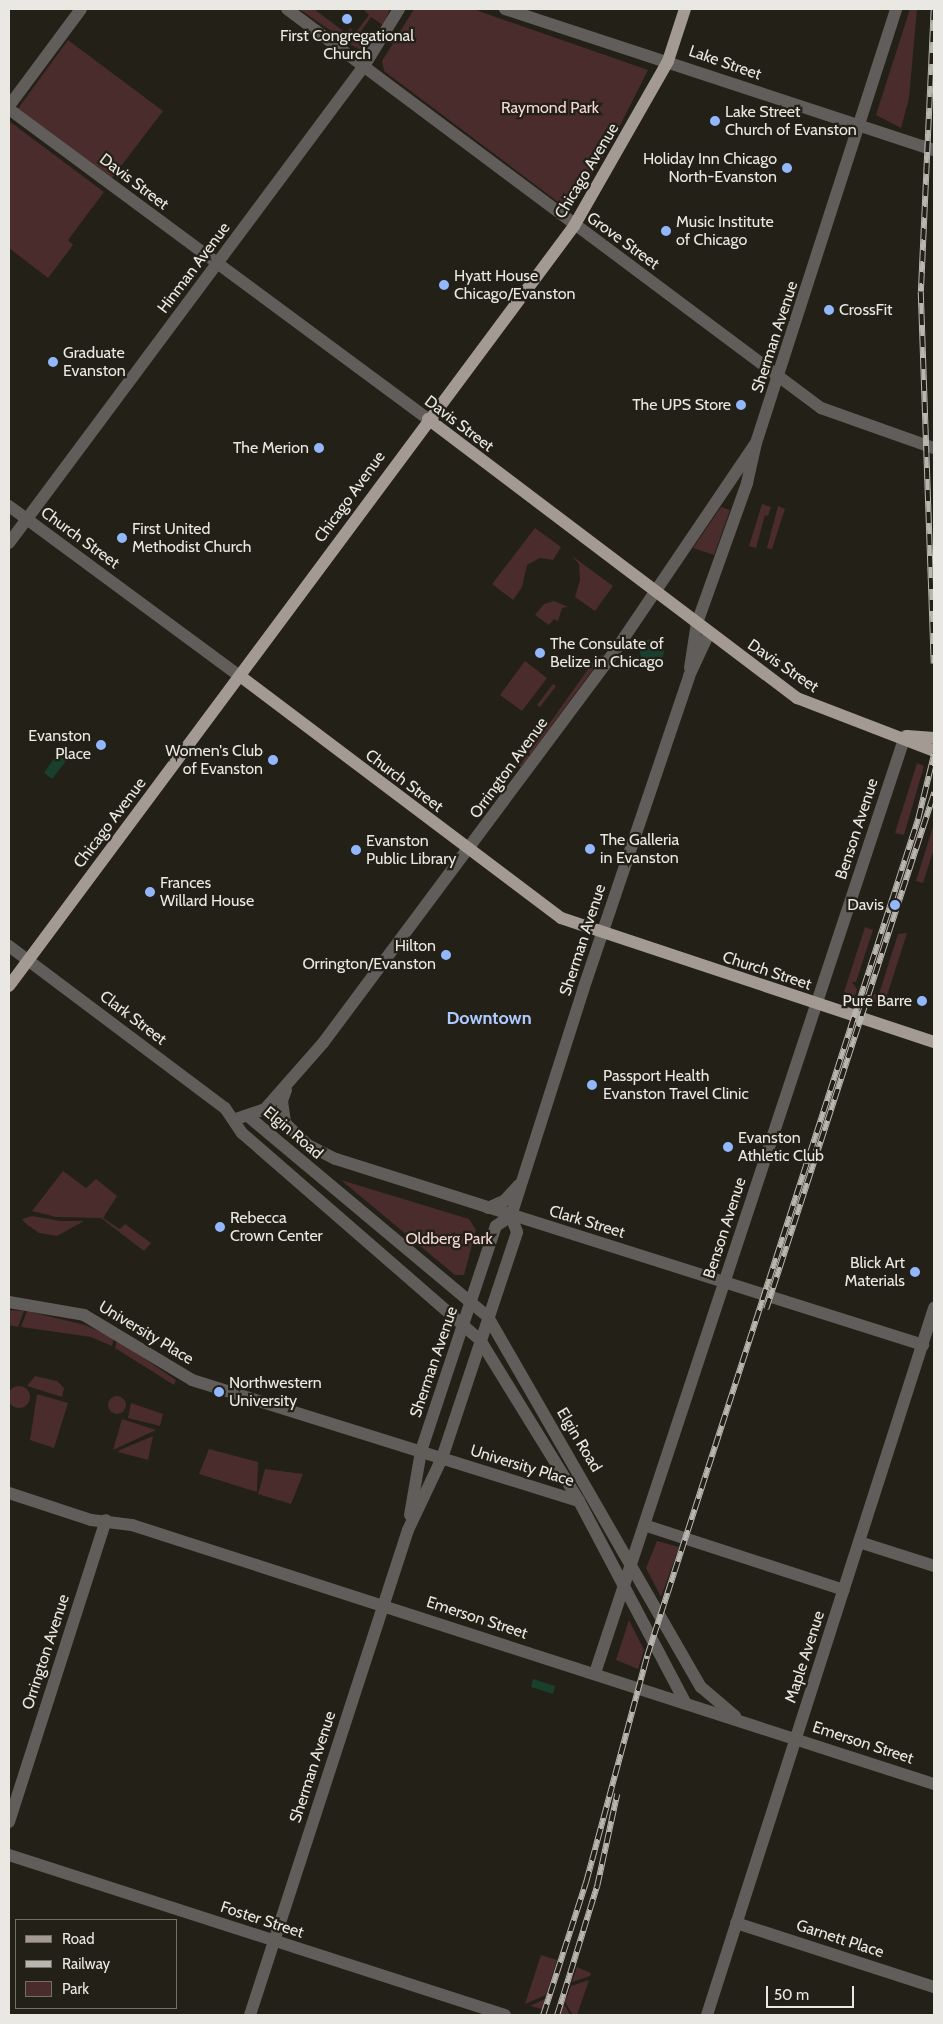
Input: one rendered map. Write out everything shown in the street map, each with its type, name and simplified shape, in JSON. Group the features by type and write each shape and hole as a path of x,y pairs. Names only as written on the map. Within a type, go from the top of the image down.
{"main road":[{"name":"Chicago Avenue","path":"9,986 240,676 428,419 574,226 668,61 685,9"},
{"name":"Davis Street","path":"428,419 797,698 905,736 934,751"},
{"name":"Church Street","path":"240,676 468,851 561,918 601,934 934,1042"},
{"name":"Davis Street","path":"905,736 934,738"}],"street":[{"path":"9,107 81,9"},
{"name":"Grove Street","path":"287,9 574,226 780,377 840,418 934,448"},
{"name":"Hinman Avenue","path":"9,543 364,66 399,9"},
{"name":"Lake Street","path":"505,9 934,150"},
{"name":"Sherman Avenue","path":"689,676 697,623 747,482 756,443 780,377 896,9"},
{"name":"Davis Street","path":"9,107 428,419"},
{"name":"Orrington Avenue","path":"242,1118 265,1109 286,1090 468,851 656,593 756,443"},
{"name":"Church Street","path":"9,506 240,676"},
{"name":"Sherman Avenue","path":"250,2015 408,1530 442,1458 517,1232 512,1216 521,1182 601,934 689,676 709,633"},
{"name":"Benson Avenue","path":"595,1673 905,736"},
{"name":"Clark Street","path":"9,946 242,1118"},
{"name":"Clark Street","path":"286,1090 282,1101 285,1123 315,1149 512,1216 923,1345"},
{"name":"Elgin Road","path":"242,1118 488,1317 701,1687 739,1720"},
{"name":"Elgin Road","path":"242,1118 242,1133 464,1323 480,1340 578,1501 685,1702"},
{"path":"488,1208 504,1201 521,1182"},
{"name":"Sherman Avenue","path":"408,1530 421,1451 497,1222 512,1216"},
{"name":"University Place","path":"9,1302 84,1314 192,1380 578,1501"},
{"name":"Maple Avenue","path":"707,2015 934,1308"},
{"name":"Emerson Street","path":"9,1493 90,1520 106,1520 132,1524 934,1784"},
{"name":"Orrington Avenue","path":"9,1822 106,1520"},
{"path":"644,1525 844,1590"},
{"path":"859,1542 934,1566"},
{"name":"Foster Street","path":"9,1855 505,2015"},
{"name":"Garnett Place","path":"736,1922 934,1987"}],"green space":[{"path":"299,9 314,9 346,33 350,28 356,32 369,15 363,9 390,9 383,25 371,17 360,33 371,42 362,52"},
{"name":"Raymond Park","path":"414,9 473,9 648,70 608,149 572,205 562,205 384,71 382,61"},
{"path":"910,9 917,9 909,98 901,128 876,115"},
{"path":"68,40 163,111 112,178 17,110"},
{"path":"9,121 104,192 68,240 73,245 48,278 9,248"},
{"path":"762,504 771,507 768,516 765,515 756,548 749,546"},
{"path":"778,506 785,509 772,549 767,548"},
{"path":"721,507 730,510 714,555 693,548"},
{"path":"535,528 561,547 553,560 540,558 527,565 522,587 513,600 492,584"},
{"path":"572,556 613,586 595,611 575,597 580,580 579,564"},
{"path":"554,601 568,607 562,608 558,621 554,619 549,625 535,615 544,604"},
{"path":"605,653 521,767 519,766 594,661"},
{"path":"525,661 547,678 522,711 500,695"},
{"path":"553,684 556,686 540,707 537,705"},
{"path":"917,763 924,766 904,835 895,833"},
{"path":"934,823 934,849 923,883 916,881"},
{"path":"865,927 873,930 856,982 852,982 857,989 855,996 844,992"},
{"path":"907,933 884,1005 872,1001 874,994 879,994 898,934"},
{"path":"63,1171 86,1188 96,1179 117,1196 103,1218 120,1229 125,1224 151,1243 144,1251 101,1218 56,1217 32,1211"},
{"name":"Oldberg Park","path":"341,1180 469,1219 476,1230 464,1275 455,1275"},
{"path":"32,1216 61,1221 84,1221 57,1236 39,1233 22,1219"},
{"path":"9,1310 24,1311 18,1327 9,1325"},
{"path":"27,1311 85,1325 114,1338 112,1346 91,1337 21,1327"},
{"path":"117,1340 176,1380 174,1385 115,1348"},
{"path":"35,1376 57,1381 64,1388 62,1397 27,1386"},
{"path":"19,1386 27,1389 30,1397 27,1405 19,1408 11,1405 8,1397 11,1389"},
{"path":"37,1394 68,1403 54,1448 30,1440"},
{"path":"113,1396 121,1396 126,1401 124,1412 113,1414 108,1409 108,1401"},
{"path":"131,1403 163,1414 160,1426 128,1418"},
{"path":"122,1419 156,1430 113,1450"},
{"path":"153,1436 148,1460 118,1452 120,1450"},
{"path":"209,1449 258,1462 257,1492 199,1474"},
{"path":"265,1469 303,1474 291,1504 258,1494"},
{"path":"657,1541 679,1547 661,1597 646,1568"},
{"path":"629,1620 644,1650 638,1669 616,1660"},
{"path":"541,1955 557,1960 546,1995 525,2004"},
{"path":"577,1967 591,1973 590,1976 572,1982"},
{"path":"589,1980 577,2015 573,2015 565,2002 571,1986"},
{"path":"553,1995 546,2010 530,2006"},
{"path":"560,1997 570,2015 556,2014"}],"shaded area":[{"path":"652,639 660,643 664,651 660,659 652,663 644,659 640,651 644,643"},
{"path":"57,754 66,761 52,779 44,773"},
{"path":"533,1679 555,1686 553,1694 531,1687"}],"railway":[{"path":"934,9 921,292 934,664"},
{"path":"543,2015 586,1882 647,1656 918,819 934,754"},
{"path":"766,1309 934,793"},
{"path":"557,2015 597,1886 617,1794"}],"place":[{"name":"First Congregational Church","path":"347,19"},
{"name":"Lake Street Church of Evanston","path":"715,121"},
{"name":"Holiday Inn Chicago North-Evanston","path":"787,168"},
{"name":"Music Institute of Chicago","path":"666,231"},
{"name":"Hyatt House Chicago/Evanston","path":"444,285"},
{"name":"CrossFit","path":"829,310"},
{"name":"Graduate Evanston","path":"53,362"},
{"name":"The UPS Store","path":"741,405"},
{"name":"The Merion","path":"319,448"},
{"name":"First United Methodist Church","path":"122,538"},
{"name":"The Consulate of Belize in Chicago","path":"540,653"},
{"name":"Evanston Place","path":"101,745"},
{"name":"Women's Club of Evanston","path":"273,760"},
{"name":"The Galleria in Evanston","path":"590,849"},
{"name":"Evanston Public Library","path":"356,850"},
{"name":"Frances Willard House","path":"150,892"},
{"name":"Davis","path":"895,905"},
{"name":"Hilton Orrington/Evanston","path":"446,955"},
{"name":"Pure Barre","path":"922,1001"},
{"name":"Passport Health Evanston Travel Clinic","path":"592,1085"},
{"name":"Evanston Athletic Club","path":"728,1147"},
{"name":"Rebecca Crown Center","path":"220,1227"},
{"name":"Blick Art Materials","path":"915,1272"},
{"name":"Northwestern University","path":"219,1392"}],"district":[{"name":"Downtown","path":"489,1018"}]}
